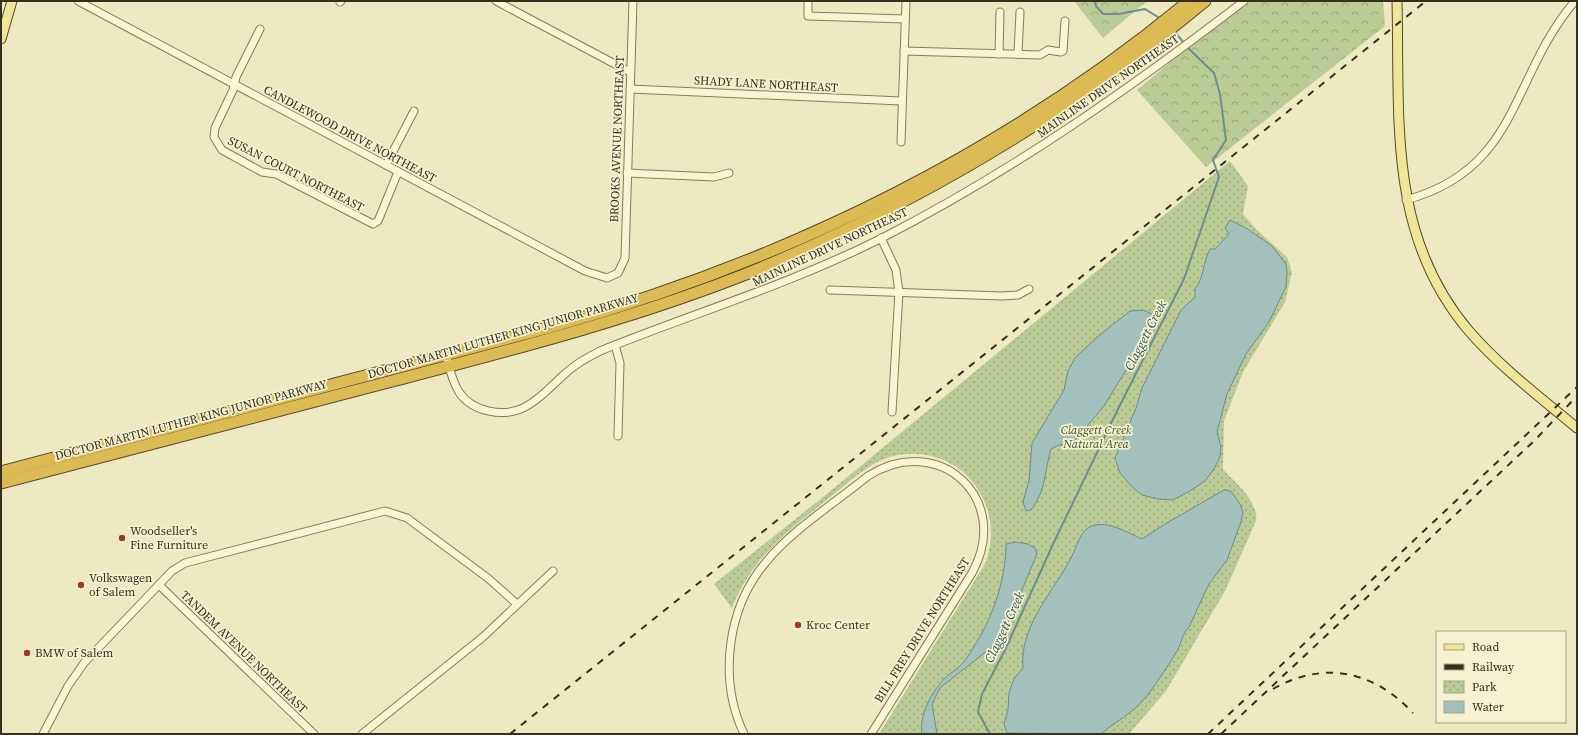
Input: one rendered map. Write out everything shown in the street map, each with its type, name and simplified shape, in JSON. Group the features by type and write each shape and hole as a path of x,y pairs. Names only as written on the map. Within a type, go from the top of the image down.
{"highway":[{"name":"DOCTOR MARTIN LUTHER KING JUNIOR PARKWAY","path":"1,483 566,334 664,303 758,269 834,236 904,201 1004,145 1084,93 1186,8 1206,1"},
{"name":"DOCTOR MARTIN LUTHER KING JUNIOR PARKWAY","path":"1,472 551,327 633,303 737,266 833,225 933,174 992,140 1150,39"},
{"path":"1,467 51,459"}],"main road":[{"path":"1,39 12,1"},
{"path":"1397,1 1399,132 1402,177 1406,200 1425,260 1443,295 1459,319 1497,360 1577,428"}],"street":[{"name":"CANDLEWOOD DRIVE NORTHEAST","path":"78,1 585,271 603,278 615,276"},
{"path":"496,1 630,72"},
{"name":"BROOKS AVENUE NORTHEAST","path":"615,276 620,270 625,258 633,1"},
{"path":"808,1 808,16 905,20"},
{"path":"901,142 901,101 906,1"},
{"name":"MAINLINE DRIVE NORTHEAST","path":"446,355 460,393 468,401 483,409 505,412 524,408 584,359 615,345 752,294 881,238 979,185 1031,154 1108,102 1244,1"},
{"path":"1406,200 1421,196 1446,185 1469,169 1485,154 1512,115 1546,41 1575,1"},
{"path":"998,54 1000,12"},
{"path":"1018,54 1020,12"},
{"path":"904,51 1040,55 1048,50 1056,52 1063,51 1065,21"},
{"path":"234,85 236,77 260,29"},
{"name":"SUSAN COURT NORTHEAST","path":"234,85 215,128 215,139 222,150 252,167 262,172 276,174 373,224 378,221 398,172"},
{"name":"SHADY LANE NORTHEAST","path":"630,89 901,101"},
{"path":"386,165 414,111"},
{"path":"627,173 714,177 729,173"},
{"path":"881,238 896,270 899,292 892,412"},
{"path":"830,290 1010,296 1018,295 1029,289"},
{"path":"615,345 620,363 618,436"},
{"name":"BILL FREY DRIVE NORTHEAST","path":"744,734 734,704 729,673 729,659 731,641 738,610 757,574 778,548 880,468 906,461 932,463 956,475 975,497 984,524 983,549 972,573 871,734"},
{"path":"43,734 68,686 84,663 172,571 185,563 385,511 407,518 489,579 517,604"},
{"path":"362,734 483,637 553,570"},
{"name":"TANDEM AVENUE NORTHEAST","path":"159,585 314,734"}],"green space":[{"path":"1074,1 1147,1 1103,38"},
{"path":"1242,1 1383,1 1385,26 1206,167 1137,90"},
{"name":"Claggett Creek Natural Area","path":"1230,161 1248,186 1243,214 1257,230 1287,257 1292,272 1285,302 1243,372 1224,421 1223,469 1240,486 1250,499 1254,506 1256,521 1225,591 1166,691 1129,734 879,734 986,562 989,552 991,532 988,513 981,494 966,474 954,465 928,455 899,455 885,459 872,465 854,478 796,525 770,549 749,575 732,608 714,584 828,493"}],"water":[{"path":"1230,220 1246,228 1272,246 1286,264 1286,287 1269,322 1246,354 1227,394 1217,432 1221,447 1220,457 1214,469 1205,481 1173,500 1158,499 1142,495 1132,487 1120,473 1115,458 1136,408 1142,388 1181,310 1195,297 1195,289 1200,280 1210,249 1215,249 1229,234 1225,228"},
{"path":"1143,310 1152,314 1156,321 1104,406 1072,444 1059,445 1051,449 1040,495 1031,510 1026,511 1023,502 1029,481 1032,443 1064,390 1068,371 1075,358 1096,338 1130,311"},
{"path":"1224,490 1231,491 1240,504 1243,512 1241,522 1227,560 1209,584 1189,627 1183,635 1177,651 1141,703 1101,734 1007,733 1004,724 1008,710 1009,693 1014,679 1023,668 1023,653 1026,638 1039,610 1064,571 1084,531 1092,526 1105,525 1118,528 1142,539"},
{"path":"1016,542 1028,544 1035,548 1037,554 1006,628 992,647 940,688 932,704 937,734 922,734 922,719 924,712 935,691 944,679 965,661 988,620 998,595 1004,569 1006,544"}],"waterway":[{"name":"Claggett Creek","path":"1095,1 1096,6 1103,14 1119,14 1145,9 1161,19"},
{"name":"Claggett Creek","path":"1174,31 1184,43"},
{"name":"Claggett Creek","path":"990,734 978,712 982,694 1005,650 1054,542 1118,409 1184,279 1219,177 1213,160 1226,140 1220,94 1214,73 1187,47"}],"railway":[{"path":"510,734 1426,1"},
{"path":"1208,734 1577,387"},
{"path":"1221,734 1534,441 1577,396"},
{"path":"1273,689 1292,680 1311,675 1329,673 1348,674 1365,679 1382,687 1413,713"}],"place":[{"name":"Woodseller's Fine Furniture","path":"122,538"},
{"name":"Volkswagen of Salem","path":"81,585"},
{"name":"Kroc Center","path":"798,625"},
{"name":"BMW of Salem","path":"27,653"}]}
